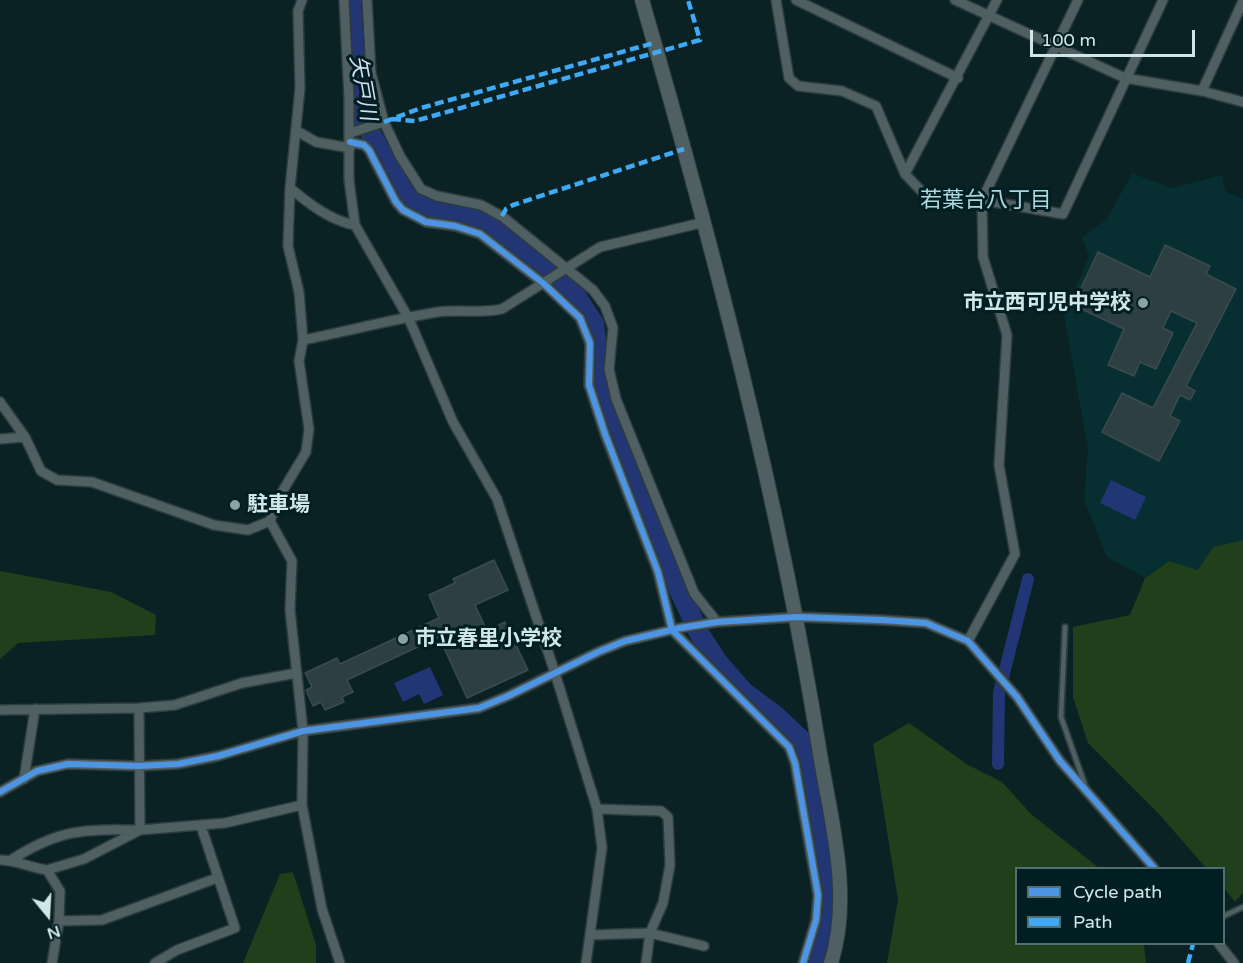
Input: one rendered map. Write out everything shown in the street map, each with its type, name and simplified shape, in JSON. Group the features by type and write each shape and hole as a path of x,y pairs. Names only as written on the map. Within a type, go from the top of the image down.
{"street":[{"path":"0,402 25,437 41,471 57,480 92,483 214,525 248,530 270,521 279,497 306,452 309,429 299,361 303,340 299,292 288,246 290,188 300,88 297,26 302,0"},
{"path":"344,0 350,197 355,225 408,319 453,422 496,499 555,673 597,809 602,848 586,963"},
{"path":"367,0 371,73 384,122 400,156 421,189 436,196 481,205 502,217 568,267 593,290 605,306 613,328 609,369 616,399 694,593 717,622"},
{"path":"642,0 705,222 796,617 833,834 842,904 836,947 831,963"},
{"path":"776,0 789,78 798,86 842,91 876,106 905,174 929,199 982,200 1063,214 1163,0"},
{"path":"796,0 958,78"},
{"path":"955,0 1125,78 1202,91 1243,102"},
{"path":"905,174 998,0"},
{"path":"968,641 1015,554 999,465 1007,335 983,257 982,200 1078,0"},
{"path":"1202,91 1243,1"},
{"path":"350,141 384,122"},
{"path":"297,131 316,142 350,141 364,145 369,150 396,202 403,210 426,222 455,226 480,234 543,283 580,318 590,344 589,385 605,434 658,572 676,629 789,747 795,763 818,895 816,920 803,963"},
{"path":"290,188 325,213 345,223 355,225"},
{"path":"303,340 459,309 485,313 502,309 600,247 705,222"},
{"path":"0,439 25,437"},
{"path":"270,521 292,561 290,610 303,731 302,805 322,909 340,963"},
{"path":"0,792 38,771 68,764 139,766 178,764 218,756 303,731 479,708 625,642 676,629 717,622 796,617 926,623 968,641 990,664 1017,697 1059,761 1153,867"},
{"path":"0,710 139,708 175,705 242,683 297,673"},
{"path":"139,708 140,830"},
{"path":"24,779 35,709"},
{"path":"11,860 36,844 62,833 94,829 140,830 201,826 225,823 302,805"},
{"path":"597,809 661,811 668,817 670,865 663,903 650,933 646,963"},
{"path":"155,963 177,950 235,928 201,826"},
{"path":"0,860 11,860 30,868 47,870 84,860 140,830"},
{"path":"47,870 60,891 59,921 52,963"},
{"path":"59,921 102,920 217,878"},
{"path":"590,935 650,933 704,946"},
{"path":"1220,945 1234,963"}],"lane":[{"path":"1065,627 1061,717 1088,796"},
{"path":"1225,916 1243,907"}],"shaded area":[{"path":"1132,173 1171,188 1222,175 1225,191 1243,199 1243,540 1213,547 1198,570 1169,561 1145,578 1107,557 1084,500 1088,449 1064,315 1089,256 1082,237 1107,219"}],"green space":[{"path":"1243,540 1243,893 1235,902 1225,889 1225,867 1205,867 1159,814 1088,743 1073,697 1073,627 1130,615 1145,578 1169,561 1198,570 1213,547"},
{"path":"0,571 111,592 156,615 155,635 18,643 0,659"},
{"path":"909,723 968,765 1002,782 1031,814 1098,867 1015,867 1015,945 1144,945 1146,963 887,963 898,900 873,744"},
{"path":"293,872 316,945 316,963 243,963 280,874"}],"water":[{"path":"1111,480 1146,497 1135,520 1100,503"},
{"path":"430,667 443,695 424,704 419,694 403,702 394,683"}],"building":[{"path":"1165,245 1210,266 1206,274 1236,289 1186,386 1195,391 1190,400 1180,395 1170,416 1180,421 1159,461 1102,432 1122,393 1153,408 1197,323 1171,311 1163,328 1173,333 1156,369 1140,362 1134,376 1108,365 1124,329 1073,305 1098,252 1150,277"},
{"path":"494,560 508,590 475,605 487,631 505,622 528,670 467,698 439,637 347,680 353,692 342,697 344,702 325,710 321,702 313,706 306,690 312,687 305,673 337,658 340,664 439,618 429,595 455,583 453,579"}],"waterway":[{"name":"矢戸川","path":"351,0 356,75 365,123 401,188 420,206 478,217 571,288 594,324 597,349 596,384 671,572 699,633 717,661 744,692 775,715 806,744 811,805 827,884 824,916 813,963"},
{"path":"998,764 999,693 1028,579"}],"marked path":[{"path":"392,119 415,121 700,40 688,0"},
{"path":"384,122 421,108 654,43"},
{"path":"502,216 506,209 513,205 684,149"},
{"path":"1188,963 1193,945"}],"cycle path":[{"path":"350,142 364,145 369,150 396,202 403,210 426,222 455,226 480,234 543,283 580,318 590,343 589,385 605,434 658,572 672,630 789,747 795,763 818,895 816,920 803,963"},
{"path":"0,792 37,771 68,764 139,766 178,764 218,756 303,731 479,708 625,641 680,628 717,622 797,617 882,620 926,623 968,641 1017,697 1060,761 1153,867"}],"place":[{"name":"市立西可児中学校","path":"1143,303"},
{"name":"駐車場","path":"235,505"},
{"name":"市立春里小学校","path":"403,639"}],"district":[{"name":"若葉台八丁目","path":"986,201"}]}
